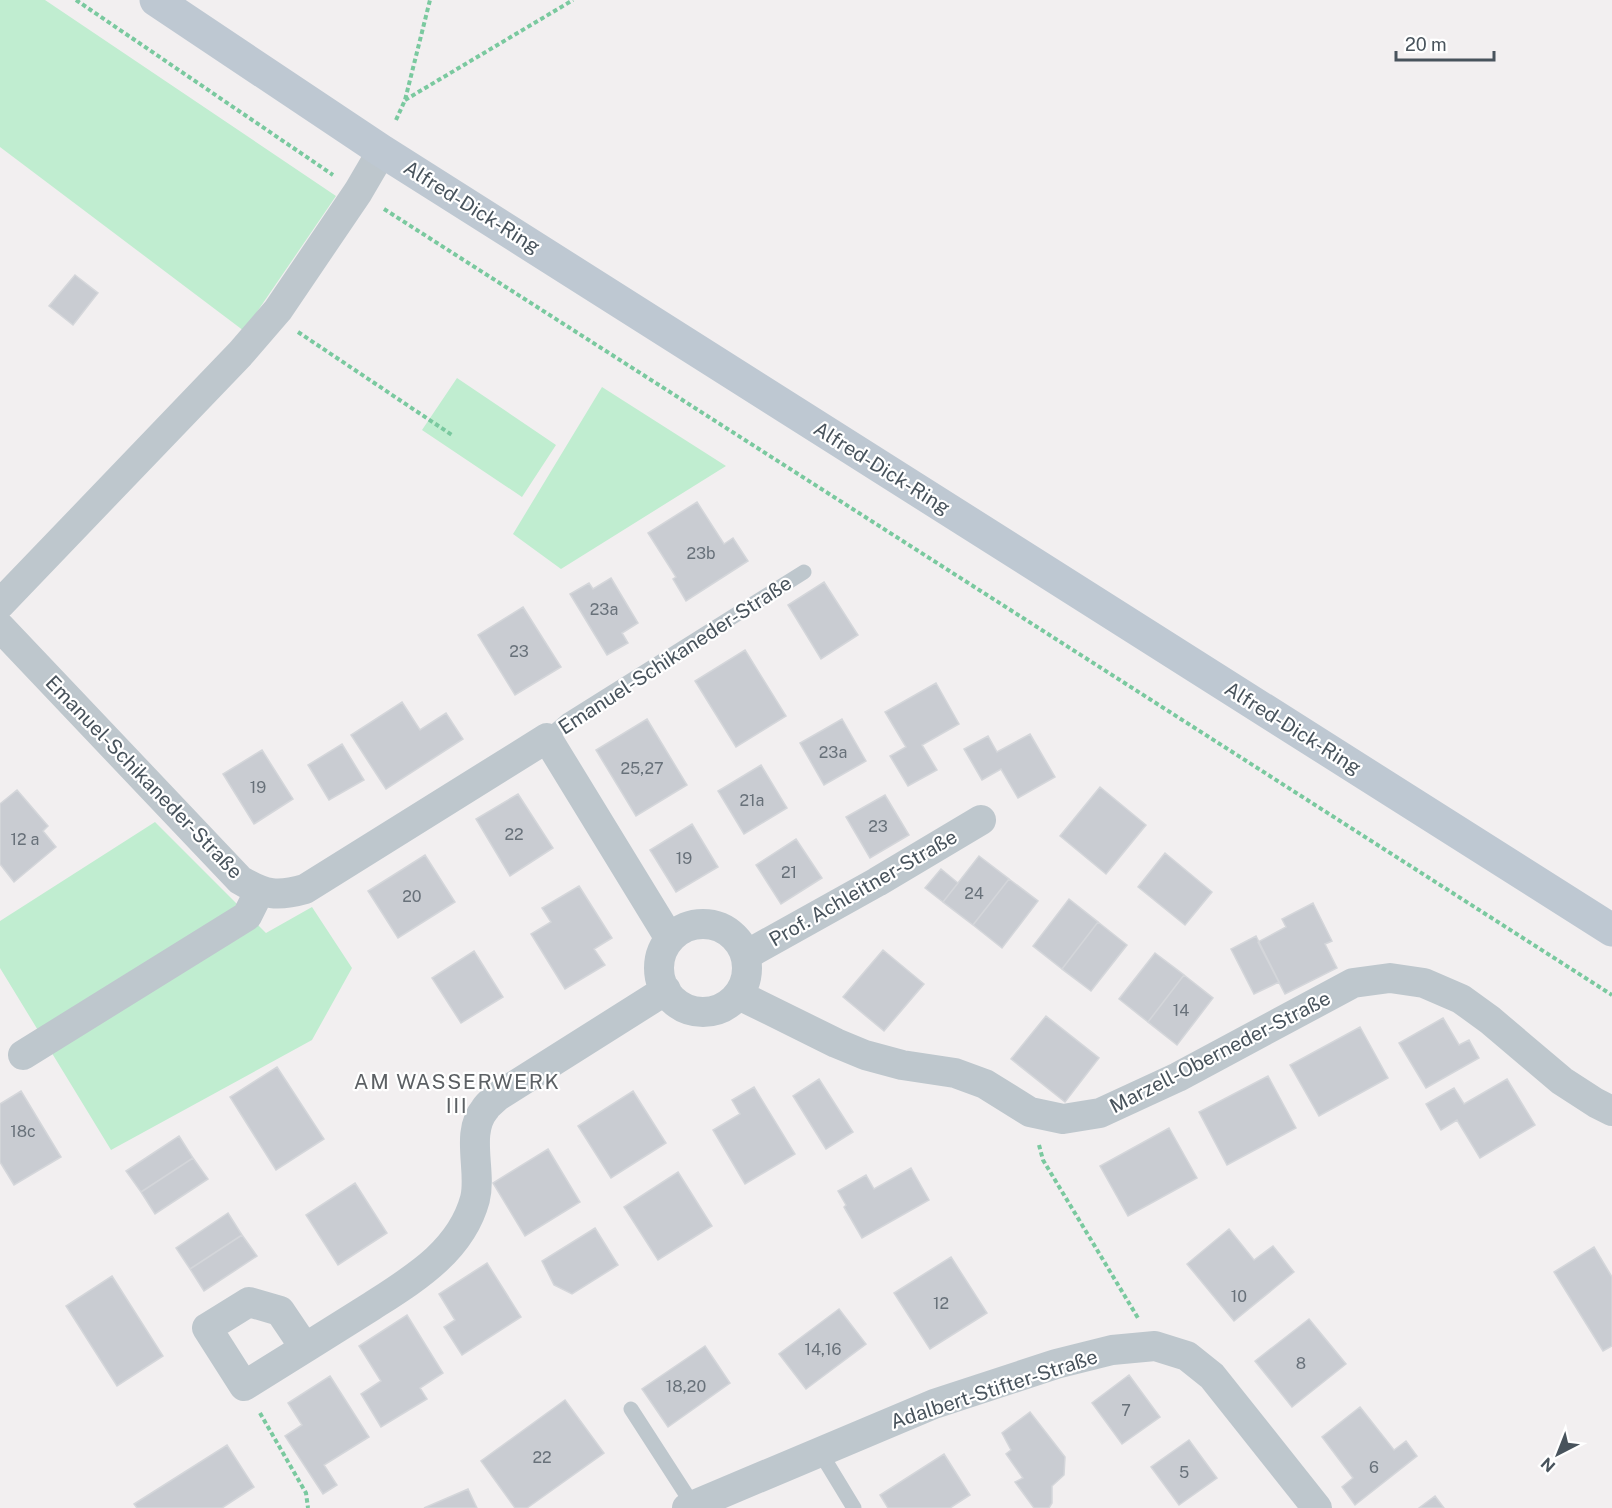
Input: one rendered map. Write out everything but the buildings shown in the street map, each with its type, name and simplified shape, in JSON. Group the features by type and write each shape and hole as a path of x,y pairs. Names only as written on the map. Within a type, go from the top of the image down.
{"main road":[{"name":"Alfred-Dick-Ring","path":"156,0 382,151 1612,930"}],"street":[{"path":"0,604 224,371 273,315 358,192 382,151"},
{"name":"Emanuel-Schikaneder-Straße","path":"0,627 240,880 259,892 283,895 305,889 547,738 669,939"},
{"name":"Prof. Achleitner-Straße","path":"746,955 877,882 981,820"},
{"path":"23,1055 246,915 259,892"},
{"path":"706,923 719,926 731,933 740,943 746,955 748,969 739,995 728,1004 715,1010 701,1012 687,1009 675,1001 666,990 661,978 659,964 662,951 669,939 680,930 692,925 706,923"},
{"name":"Marzell-Oberneder-Straße","path":"739,995 865,1055 902,1065 955,1073 985,1084 1030,1112 1063,1119 1100,1113 1178,1077 1353,984 1390,978 1424,983 1461,999 1490,1020 1562,1081 1612,1111"},
{"path":"305,1348 280,1311 249,1302 207,1328 244,1386 305,1348 420,1275 444,1253 464,1226 475,1199 477,1178 475,1129 483,1110 498,1096 666,990"},
{"name":"Adalbert-Stifter-Straße","path":"690,1507 934,1404 1056,1364 1112,1350 1155,1346 1187,1356 1212,1376 1317,1508"}],"lane":[{"name":"Emanuel-Schikaneder-Straße","path":"547,738 568,720 804,572"},
{"name":"Adalbert-Stifter-Straße","path":"631,1409 690,1507"},
{"path":"820,1452 854,1508"}],"path":[{"path":"76,0 358,192 1612,995"},
{"path":"382,151 405,100 430,0"},
{"path":"405,100 573,0"},
{"path":"273,315 452,435"},
{"path":"1030,1112 1043,1160 1155,1346"},
{"path":"244,1386 306,1493 308,1508"}],"green space":[{"path":"0,0 45,0 336,196 244,331 0,147"},
{"path":"457,378 556,445 522,497 422,430"},
{"path":"602,387 726,466 561,569 513,534"},
{"path":"155,822 266,933 312,907 352,968 312,1040 111,1150 0,968 0,921"}],"district":[{"name":"AM WASSERWERK III","path":"457,1093"}]}
